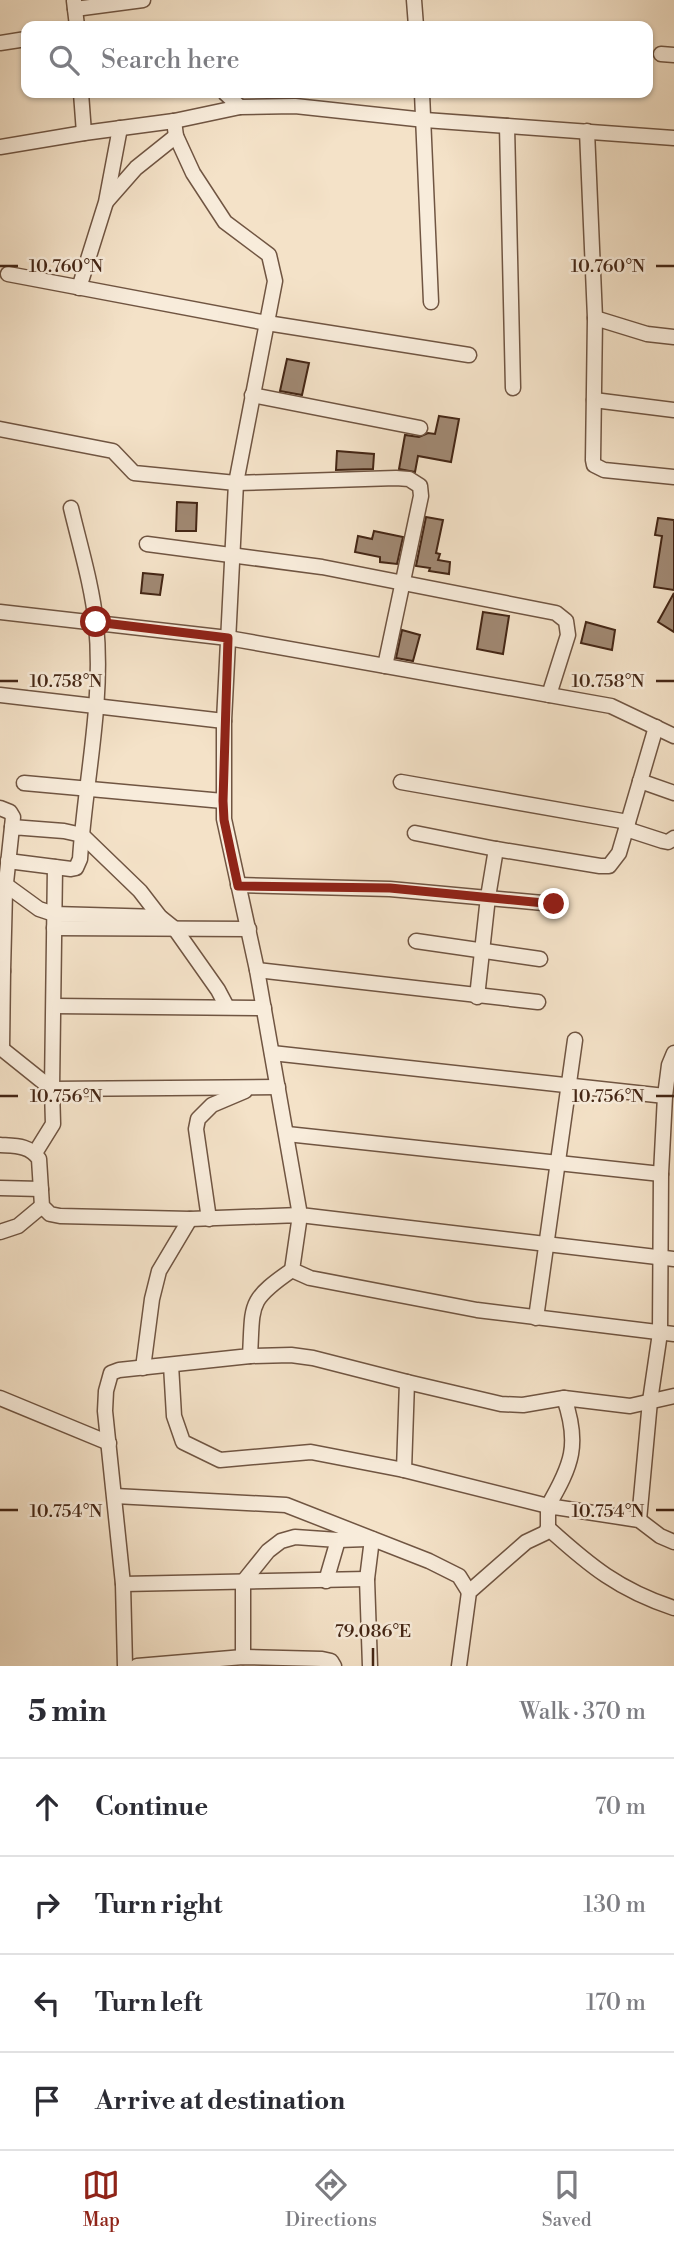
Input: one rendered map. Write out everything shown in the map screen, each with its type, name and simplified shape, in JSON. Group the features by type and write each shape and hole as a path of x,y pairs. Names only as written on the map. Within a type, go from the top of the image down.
{"street":[{"path":"74,5 143,0"},
{"path":"414,0 416,21"},
{"path":"0,43 21,40"},
{"path":"81,98 84,133"},
{"path":"230,98 240,107"},
{"path":"423,98 431,302"},
{"path":"0,147 120,128 175,129 240,107 295,106 425,120 674,138"},
{"path":"507,126 513,387"},
{"path":"79,288 106,202 120,128"},
{"path":"106,202 175,129"},
{"path":"175,129 193,173 225,222 269,256 275,281 236,483 224,721 223,801 224,820 249,929 300,1215 292,1270 269,1286 256,1299 252,1309 250,1356"},
{"path":"587,131 594,318 594,465 604,470 674,477"},
{"path":"8,274 267,323 469,355"},
{"path":"594,318 647,334 674,337"},
{"path":"252,395 420,428"},
{"path":"594,400 674,410"},
{"path":"0,429 113,451 134,472 236,483 396,478 416,482 421,486 421,496 385,666"},
{"path":"9,861 71,869 79,864 98,660 96,622 71,508"},
{"path":"147,544 402,581 563,617 568,626 568,635 549,695"},
{"path":"0,612 228,638 611,706 674,736"},
{"path":"0,695 224,721"},
{"path":"415,833 496,849 609,866 619,853 656,727"},
{"path":"640,781 674,793"},
{"path":"401,782 627,826 663,841 668,842 674,838"},
{"path":"24,783 223,801"},
{"path":"0,808 10,812 13,817 3,889 1,1049 52,1089 278,1087"},
{"path":"12,827 82,835 175,929 227,1007"},
{"path":"477,997 496,849"},
{"path":"35,1153 53,1124 55,867"},
{"path":"238,886 390,888 554,904"},
{"path":"3,889 39,909 54,921 175,929 249,929"},
{"path":"54,921 160,916"},
{"path":"416,942 540,959"},
{"path":"257,971 538,1002"},
{"path":"54,1006 264,1008"},
{"path":"536,1318 575,1040"},
{"path":"272,1053 665,1096"},
{"path":"639,1520 650,1401 667,1334 667,1258 661,1174 665,1096 672,1061"},
{"path":"209,1219 196,1129 198,1119 212,1105 253,1088"},
{"path":"286,1134 661,1174"},
{"path":"0,1145 19,1146 35,1153 39,1159 42,1206 50,1214 60,1216 209,1219 300,1215 667,1258"},
{"path":"0,1188 41,1189"},
{"path":"0,1232 18,1226 42,1206"},
{"path":"144,1368 152,1298 159,1271 190,1219"},
{"path":"292,1270 310,1278 477,1310 667,1334"},
{"path":"125,1666 123,1584 106,1391 111,1373 250,1356 291,1355 501,1404 523,1405 564,1398 630,1406 674,1397"},
{"path":"171,1365 174,1416 183,1442 220,1460 311,1452 404,1470 548,1506 639,1520 660,1536 674,1542"},
{"path":"404,1470 407,1382"},
{"path":"0,1398 109,1443"},
{"path":"458,1666 469,1592 526,1542 545,1533 548,1528 548,1506 567,1474 574,1436 564,1398"},
{"path":"115,1496 286,1505 459,1576 469,1592"},
{"path":"548,1528 591,1567 644,1598 674,1608"},
{"path":"243,1657 243,1582 268,1551 281,1541 295,1537 372,1539"},
{"path":"370,1666 366,1578 372,1539"},
{"path":"326,1581 338,1540"},
{"path":"123,1584 366,1578"},
{"path":"137,1666 243,1657 322,1659 331,1661 334,1666"}],"building":[{"path":"287,359 309,363 302,395 280,391"},
{"path":"439,416 459,419 451,462 418,456 415,472 399,469 405,435 419,437 428,433 435,434"},
{"path":"337,451 374,454 373,469 336,470"},
{"path":"177,502 197,503 196,531 176,531"},
{"path":"426,517 443,520 436,553 440,554 438,560 450,562 449,574 416,566"},
{"path":"658,518 674,520 674,590 654,587 662,536 655,535"},
{"path":"374,531 403,537 397,564 380,562 380,557 355,552 358,536 372,539"},
{"path":"143,573 163,575 160,595 141,593"},
{"path":"674,593 674,632 658,622"},
{"path":"483,612 509,616 503,654 477,649"},
{"path":"586,622 615,630 612,650 581,643"},
{"path":"402,630 420,635 413,661 396,658"}],"route":[{"path":"96,622 228,638 223,801 224,820 238,886 390,888 554,904"}]}
